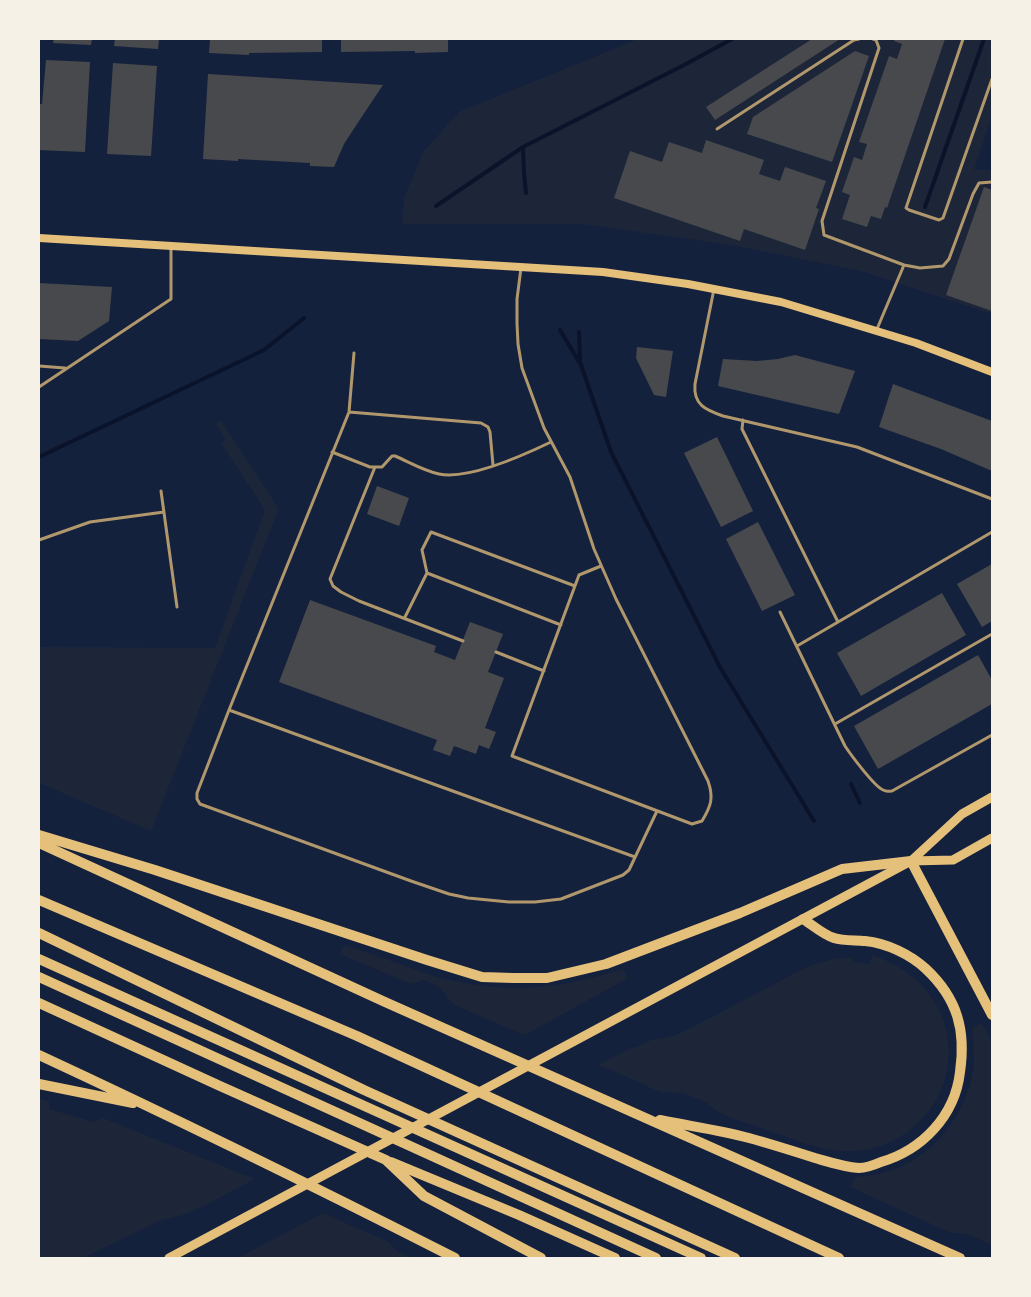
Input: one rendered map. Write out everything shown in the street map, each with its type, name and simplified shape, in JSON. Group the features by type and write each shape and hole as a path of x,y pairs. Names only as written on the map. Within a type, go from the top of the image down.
{"highway":[{"path":"39,835 155,870 460,970 482,976 513,978 547,978 606,964 740,913 842,869 911,861 992,1015"},
{"path":"39,843 385,1002 960,1258"},
{"path":"39,900 357,1036 839,1258"},
{"path":"640,1116 746,1137 833,1163 862,1168 898,1156 921,1142 937,1127 952,1105 959,1082 963,1053 962,1029 955,1009 943,988 926,969 911,957 869,941 832,938 803,919"},
{"path":"39,933 364,1090 735,1258"},
{"path":"39,959 701,1258"},
{"path":"39,977 656,1258"},
{"path":"39,1003 386,1160 615,1258"},
{"path":"39,1055 273,1166 455,1258"},
{"path":"39,1084 153,1108"},
{"path":"386,1160 424,1196 541,1258"}],"main road":[{"path":"39,238 603,272 714,288 781,302 916,343 992,372"},
{"path":"169,1258 911,861 962,814 992,797"},
{"path":"911,861 953,860 992,838"}],"lane":[{"path":"717,129 854,40 860,39"},
{"path":"873,39 876,40 879,48 822,221 824,235 904,265 920,268 943,266 949,259 979,183 992,182"},
{"path":"963,39 906,208 909,210 939,220 943,218 992,79"},
{"path":"39,387 171,299 171,246"},
{"path":"877,331 904,265"},
{"path":"521,267 517,323 522,368 544,428 570,477 601,566 708,781 712,794 708,811 702,822 692,824 512,756 579,575 601,566"},
{"path":"714,288 694,391 702,407 708,411 857,447 992,499"},
{"path":"354,353 349,411 197,793 200,804 449,894 509,902 561,899 623,875 629,870 657,811"},
{"path":"39,366 67,369"},
{"path":"349,411 481,423 488,427 490,432 493,465"},
{"path":"743,420 742,429 838,622"},
{"path":"332,452 370,467 384,465 388,459 395,456 437,474 452,476 517,458 551,442"},
{"path":"375,467 330,579 331,582 341,592 359,601 463,640"},
{"path":"161,492 177,607"},
{"path":"39,540 90,522 164,512"},
{"path":"405,618 427,573 422,549 431,532 575,586"},
{"path":"797,646 992,532"},
{"path":"427,573 561,625"},
{"path":"780,612 845,746 854,760 880,789 892,791 992,735"},
{"path":"835,724 992,634"},
{"path":"496,652 544,671"},
{"path":"229,710 635,857"}],"shaded area":[{"path":"638,39 992,39 992,115 974,170 992,170 992,314 861,271 732,245 582,224 402,224 404,198 423,152 459,112"},
{"path":"221,421 279,509 151,831 39,783 39,647 215,648 265,510 221,443 226,440 215,423"},
{"path":"344,945 437,977 488,986 510,988 554,985 576,982 623,969 628,978 525,1035 454,1005 439,987 424,980 411,984 340,954"},
{"path":"872,955 911,975 933,998 947,1032 949,1057 945,1080 935,1102 921,1120 902,1136 880,1146 843,1151 806,1144 729,1117 702,1100 683,1094 659,1091 598,1065 649,1041 681,1033 803,969 833,959 852,957 854,962 870,964"},
{"path":"982,1023 992,1042 992,1245 968,1234 951,1233 850,1187 855,1177 875,1175 906,1164 930,1148 940,1138 964,1101 972,1078 974,1060 972,1028"},
{"path":"39,1098 49,1101 49,1109 94,1122 103,1118 255,1179 202,1207 183,1215 161,1220 83,1258 39,1258"},
{"path":"323,1213 389,1242 397,1251 412,1258 238,1258"}],"building":[{"path":"54,39 92,39 91,45 53,43"},
{"path":"115,39 159,39 158,49 114,46"},
{"path":"210,39 322,39 322,52 249,53 249,55 209,53"},
{"path":"341,39 448,39 448,52 341,52"},
{"path":"812,39 840,39 715,120 706,107"},
{"path":"895,39 945,39 887,208 885,207 881,219 871,216 867,227 842,219 850,195 842,192 854,157 862,160 867,144 859,142 889,56 897,59 902,44 894,41"},
{"path":"855,51 869,56 832,162 747,134 753,117"},
{"path":"46,60 90,62 85,152 39,150 39,104 42,104"},
{"path":"113,63 157,66 151,156 107,154"},
{"path":"208,74 383,85 344,144 334,167 310,166 310,163 203,159"},
{"path":"706,140 764,160 759,174 780,181 785,167 826,181 805,250 744,229 740,241 614,198 630,151 662,162 669,142 702,153"},
{"path":"984,187 992,190 992,311 946,295"},
{"path":"39,283 112,287 109,321 78,341 39,339"},
{"path":"637,347 673,351 666,397 654,395 636,358"},
{"path":"795,355 855,371 839,414 718,386 723,359 757,361"},
{"path":"893,384 992,421 992,471 941,449 879,427"},
{"path":"717,437 753,511 721,527 684,453"},
{"path":"377,486 409,498 399,526 367,514"},
{"path":"758,522 795,595 762,611 726,539"},
{"path":"992,564 992,621 982,627 957,584"},
{"path":"942,593 966,635 861,696 837,653"},
{"path":"310,600 436,646 434,652 455,660 470,622 503,634 488,672 504,678 485,728 496,732 489,749 479,745 476,754 454,746 450,756 433,750 437,740 279,682"},
{"path":"978,655 992,680 992,704 878,769 854,726"}],"waterway":[{"path":"436,206 523,147 732,39"},
{"path":"925,207 984,39"},
{"path":"523,147 526,193"},
{"path":"39,457 264,350 304,318"},
{"path":"560,330 579,362"},
{"path":"579,332 580,362 611,452 721,669 814,821"},
{"path":"851,784 860,803"}]}
